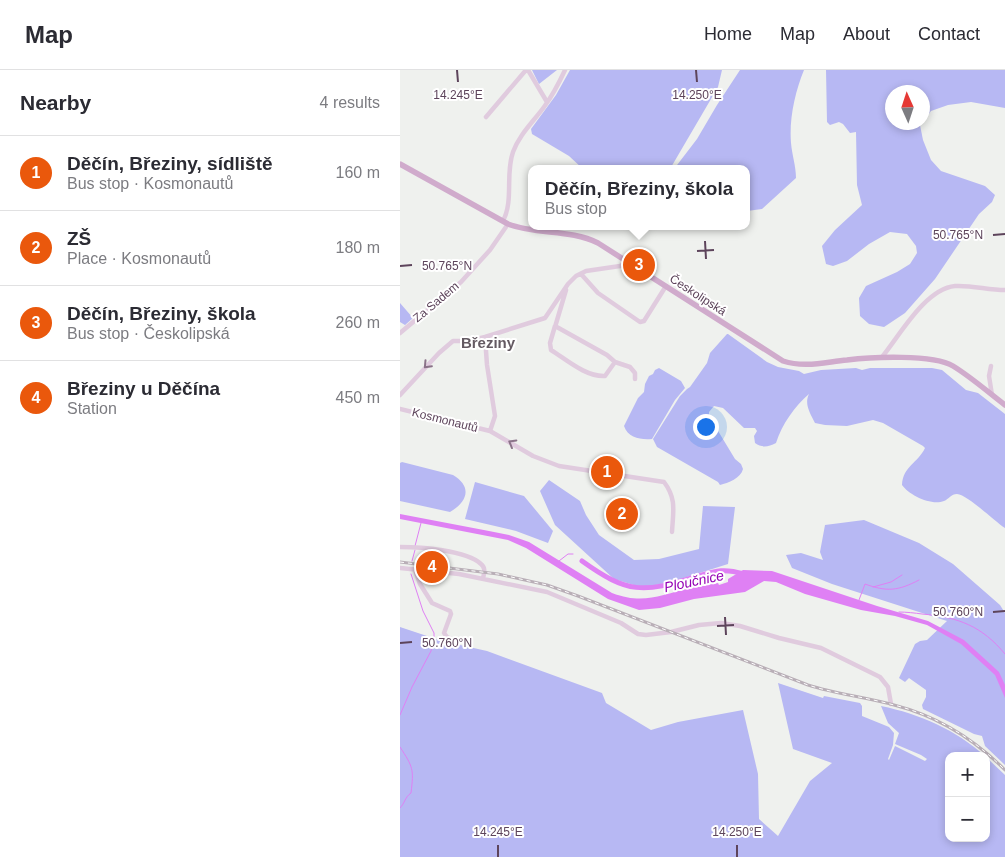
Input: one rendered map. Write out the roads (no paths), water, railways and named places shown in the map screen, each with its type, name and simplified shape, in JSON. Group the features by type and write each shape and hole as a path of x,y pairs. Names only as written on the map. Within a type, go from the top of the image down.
{"main road":[{"name":"Českolipská","path":"400,164 505,223 528,229"},
{"name":"Českolipská","path":"534,230 589,238 783,361 808,365 882,357 936,360 952,365 1005,405"}],"street":[{"path":"486,117 527,70 547,102"},
{"path":"505,223 512,154 518,141 547,102 565,70"},
{"name":"Za Sadem","path":"400,333 460,282 490,250 505,223"},
{"path":"400,395 439,353 453,341 468,341 485,337 545,318 568,284 580,274 586,271 620,266 628,262"},
{"path":"580,274 598,293 640,322 644,321 652,310 666,286"},
{"path":"568,284 550,343 551,350 598,377 605,376 615,362"},
{"path":"882,357 920,308 939,291 953,286 1005,290"},
{"path":"555,326 607,355 615,362 630,368 635,373 635,379"},
{"name":"Kosmonautů","path":"485,337 487,365 496,416 490,431"},
{"path":"991,366 989,376 992,395"},
{"name":"Kosmonautů","path":"400,409 490,431 533,456 559,466 664,482 671,492 674,502 672,532"},
{"path":"400,547 415,547 455,553 474,560 482,564 484,568 483,579"},
{"path":"400,568 459,574 534,589 559,596 621,623 638,634 671,632 699,625 720,623 740,626 820,648 880,678 888,687 892,704"},
{"path":"415,570 420,584 432,603 450,611 451,614 444,633 447,637 457,642"}],"waterway":[{"path":"415,546 421,523"},
{"path":"412,561 415,550"},
{"path":"559,561 568,554 573,554"},
{"name":"Ploučnice","path":"582,561 612,580 636,587 662,586 720,571 744,574"},
{"path":"400,715 431,651 434,639 434,633 423,611 411,574"},
{"path":"873,587 891,582 902,575"},
{"path":"859,600 865,584 892,589 919,580"},
{"path":"899,612 935,615 958,621 987,636 1005,654"},
{"path":"400,747 412,768 411,793 400,808"}],"railway":[{"path":"400,562 498,574 547,585 808,685 883,702 925,715 967,738 1005,770"}],"place":[{"name":"Děčín, Březiny, škola","path":"639,265"},
{"name":"Děčín, Březiny, sídliště","path":"607,472"},
{"name":"ZŠ","path":"622,514"},
{"name":"Březiny u Děčína","path":"432,567"}],"district":[{"name":"Březiny","path":"488,343"}]}
